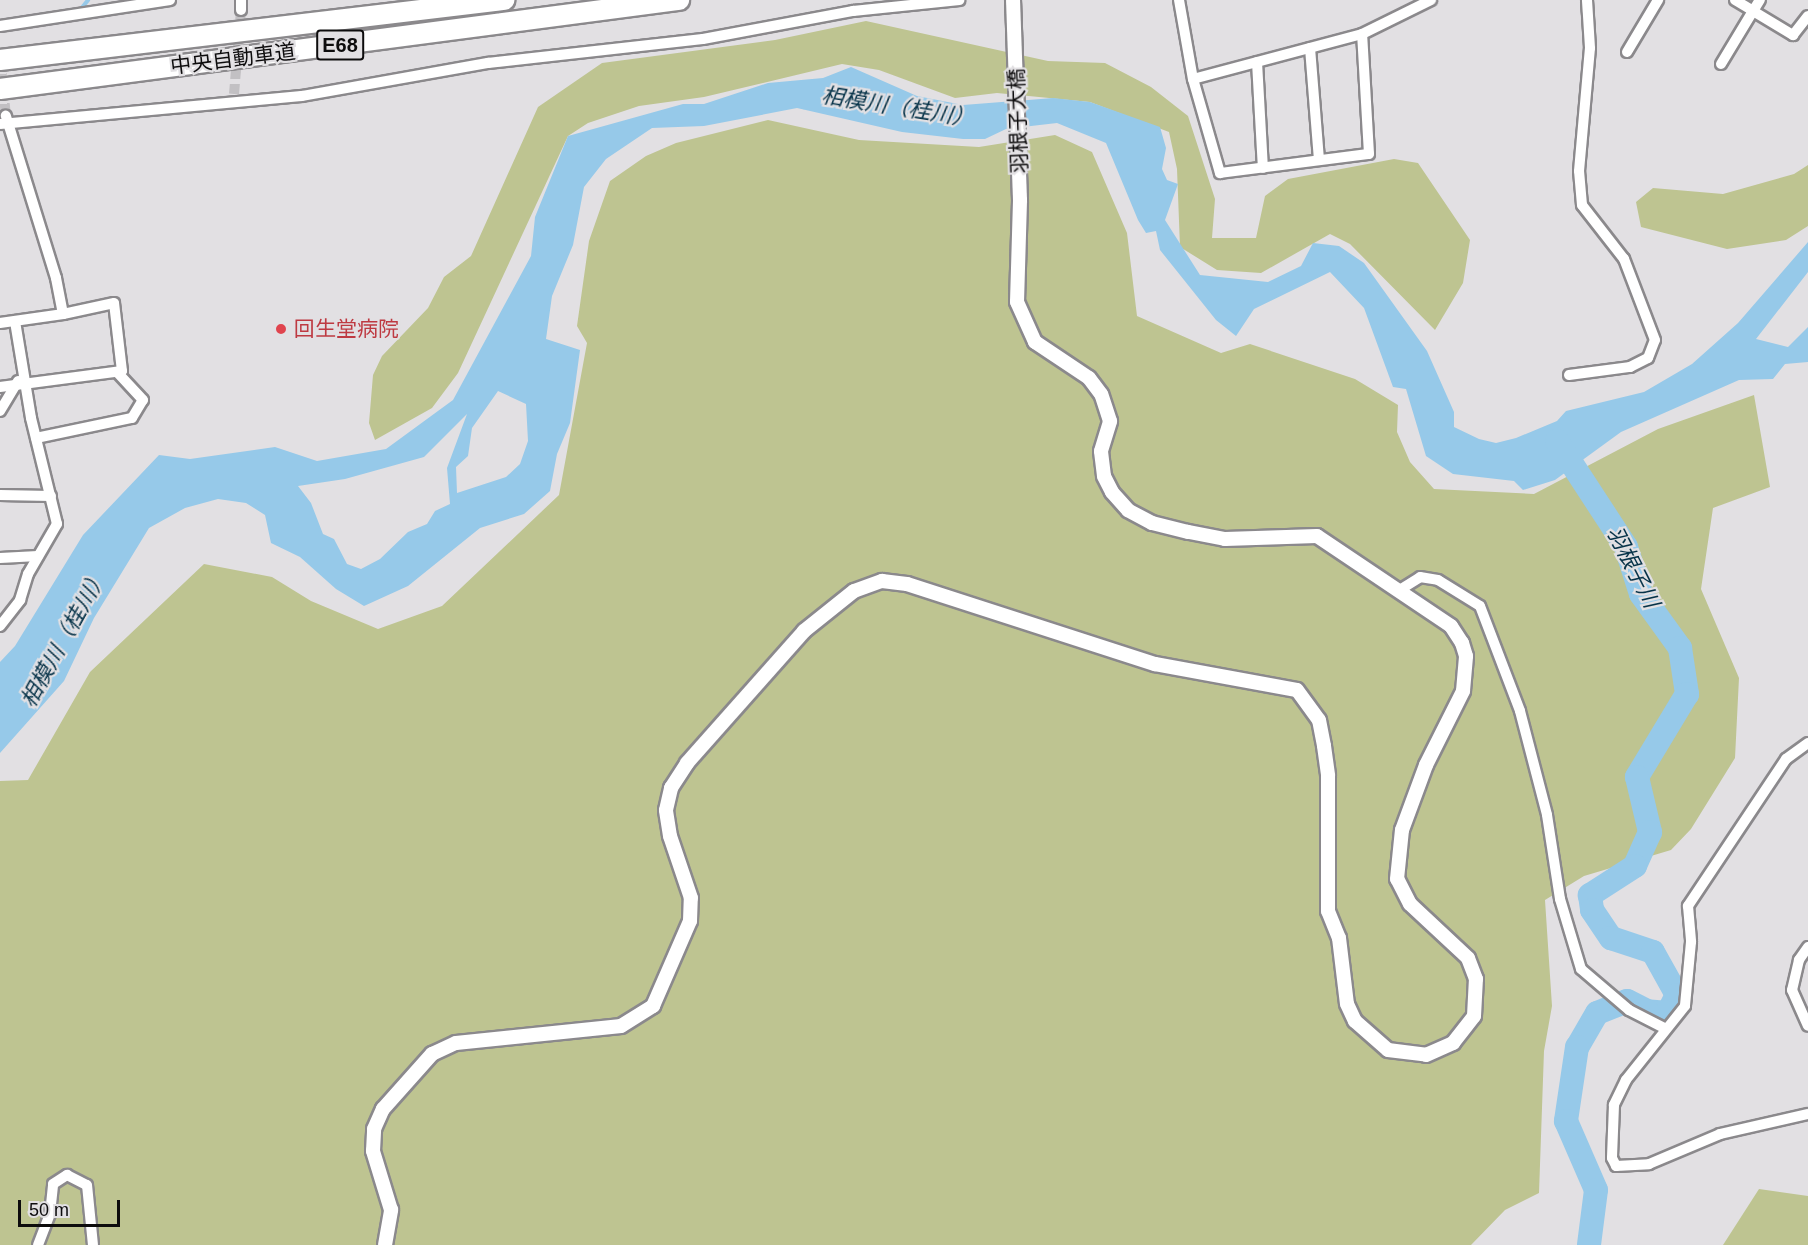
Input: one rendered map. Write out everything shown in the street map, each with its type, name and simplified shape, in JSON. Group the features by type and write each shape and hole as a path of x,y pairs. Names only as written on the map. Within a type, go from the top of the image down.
{"highway":[{"name":"中央自動車道","path":"0,60 504,0"},
{"name":"中央自動車道","path":"0,88 679,0"}],"street":[{"path":"0,26 170,0"},
{"path":"63,314 56,278 4,121 234,99 488,63 703,39 853,11 959,0"},
{"name":"羽根子大橋","path":"385,1245 391,1210 373,1151 374,1129 411,1075 432,1054 456,1043 621,1026 638,1019 653,1006 690,921 687,876 670,836 666,810 671,788 687,763 804,631 854,591 882,581 931,591 1121,653 1206,674 1282,685 1297,690 1310,702 1319,720 1328,776 1325,876 1328,911 1344,960 1347,1004 1355,1021 1388,1050 1426,1055 1453,1043 1474,1016 1476,979 1468,958 1410,904 1397,879 1402,830 1426,765 1463,691 1466,656 1451,626 1317,536 1225,539 1152,523 1128,510 1104,476 1101,451 1110,421 1101,394 1089,378 1035,342 1025,328 1017,302 1020,200 1013,0"},
{"path":"1179,0 1193,79 1216,170 1263,168 1370,154 1362,34"},
{"path":"1193,79 1362,34 1431,0"},
{"path":"1569,375 1630,367 1648,358 1655,340 1624,259 1582,205 1580,171 1590,48 1587,0"},
{"path":"1627,52 1658,0"},
{"path":"1734,0 1793,35 1808,15"},
{"path":"1721,64 1760,0"},
{"path":"1310,48 1319,160"},
{"path":"1257,62 1263,168"},
{"path":"0,323 63,314 114,303 122,371 0,387"},
{"path":"0,411 21,385 25,367 15,321"},
{"path":"36,438 132,418 143,400 117,372"},
{"path":"0,626 20,600 38,556 57,524 21,385"},
{"path":"0,495 51,496"},
{"path":"0,558 38,556"},
{"path":"1398,591 1420,577 1438,580 1479,606 1520,711 1547,815 1572,947 1581,969 1629,1010 1664,1028"},
{"path":"1808,743 1786,759 1688,906 1689,988 1685,1006 1664,1028 1626,1080 1614,1105 1612,1158 1616,1166 1649,1164 1720,1134 1808,1114"},
{"path":"1808,947 1792,990 1808,1026"},
{"path":"38,1245 50,1214 53,1184 67,1175 87,1185 93,1245"}],"green space":[{"path":"866,21 1048,61 1105,63 1151,87 1188,116 1215,199 1212,238 1256,238 1265,196 1288,179 1394,159 1418,163 1470,240 1463,283 1435,330 1350,244 1330,234 1261,273 1217,270 1180,247 1177,169 1169,132 1090,102 997,93 955,98 879,70 842,64 704,97 639,106 588,123 568,136 458,373 432,408 375,440 369,423 373,375 382,356 428,308 444,277 471,256 538,107 602,63 775,40"},
{"path":"768,120 859,140 979,147 1055,135 1092,152 1127,233 1137,316 1221,353 1250,344 1355,379 1398,405 1397,432 1410,462 1434,489 1534,494 1658,429 1754,395 1770,487 1713,508 1701,589 1739,678 1735,758 1691,829 1671,850 1584,876 1545,900 1552,1006 1544,1051 1539,1193 1505,1210 1471,1245 0,1245 0,781 28,780 90,672 204,564 272,577 311,601 378,629 442,606 559,495 587,343 577,326 589,241 610,181 646,156 676,143"},
{"path":"1808,165 1808,226 1786,240 1727,249 1641,227 1636,202 1653,188 1723,194 1794,174"},
{"path":"1759,1189 1808,1196 1808,1245 1723,1245"}],"water":[{"name":"相模川（桂川）","path":"851,67 917,96 963,105 1053,98 1090,102 1160,127 1166,148 1162,169 1167,180 1178,184 1165,220 1200,275 1268,282 1301,266 1313,243 1339,246 1364,263 1427,351 1454,412 1454,427 1479,439 1496,443 1516,438 1557,421 1566,411 1644,392 1692,364 1738,323 1808,242 1808,272 1756,339 1788,347 1808,327 1808,362 1785,364 1773,379 1739,380 1621,432 1555,480 1523,490 1514,481 1453,474 1426,456 1406,389 1393,387 1364,308 1330,272 1254,309 1236,336 1216,320 1160,250 1156,231 1146,233 1138,220 1106,143 1057,123 1006,129 985,139 963,139 902,132 797,108 704,126 652,128 606,159 584,187 573,245 552,296 546,339 580,350 570,423 557,454 550,491 524,514 480,528 408,586 364,606 336,589 300,557 271,543 265,515 246,503 218,499 185,508 149,528 94,618 64,681 0,753 0,662 15,646 83,535 159,455 190,459 275,447 317,461 386,449 453,400 531,256 535,217 568,136 683,104 704,104 768,83 823,78","holes":["498,391 526,404 528,441 520,464 506,477 457,493 456,467 468,456 472,428","467,414 447,468 450,504 435,511 427,524 408,532 380,559 361,569 347,564 334,539 323,534 311,503 298,486 345,479 424,457"]}],"waterway":[{"path":"80,10 88,0"},
{"name":"羽根子川","path":"1557,441 1626,547 1641,594 1680,648 1687,694 1637,777 1650,832 1635,866 1590,895 1592,910 1611,938 1653,952 1677,995 1668,1013 1647,1011 1627,1001 1597,1013 1577,1047 1566,1121 1596,1190 1589,1245"}],"tunnel":[{"path":"234,94 241,10"},
{"path":"0,59 6,116"}],"place":[{"name":"回生堂病院","path":"281,329"}]}
